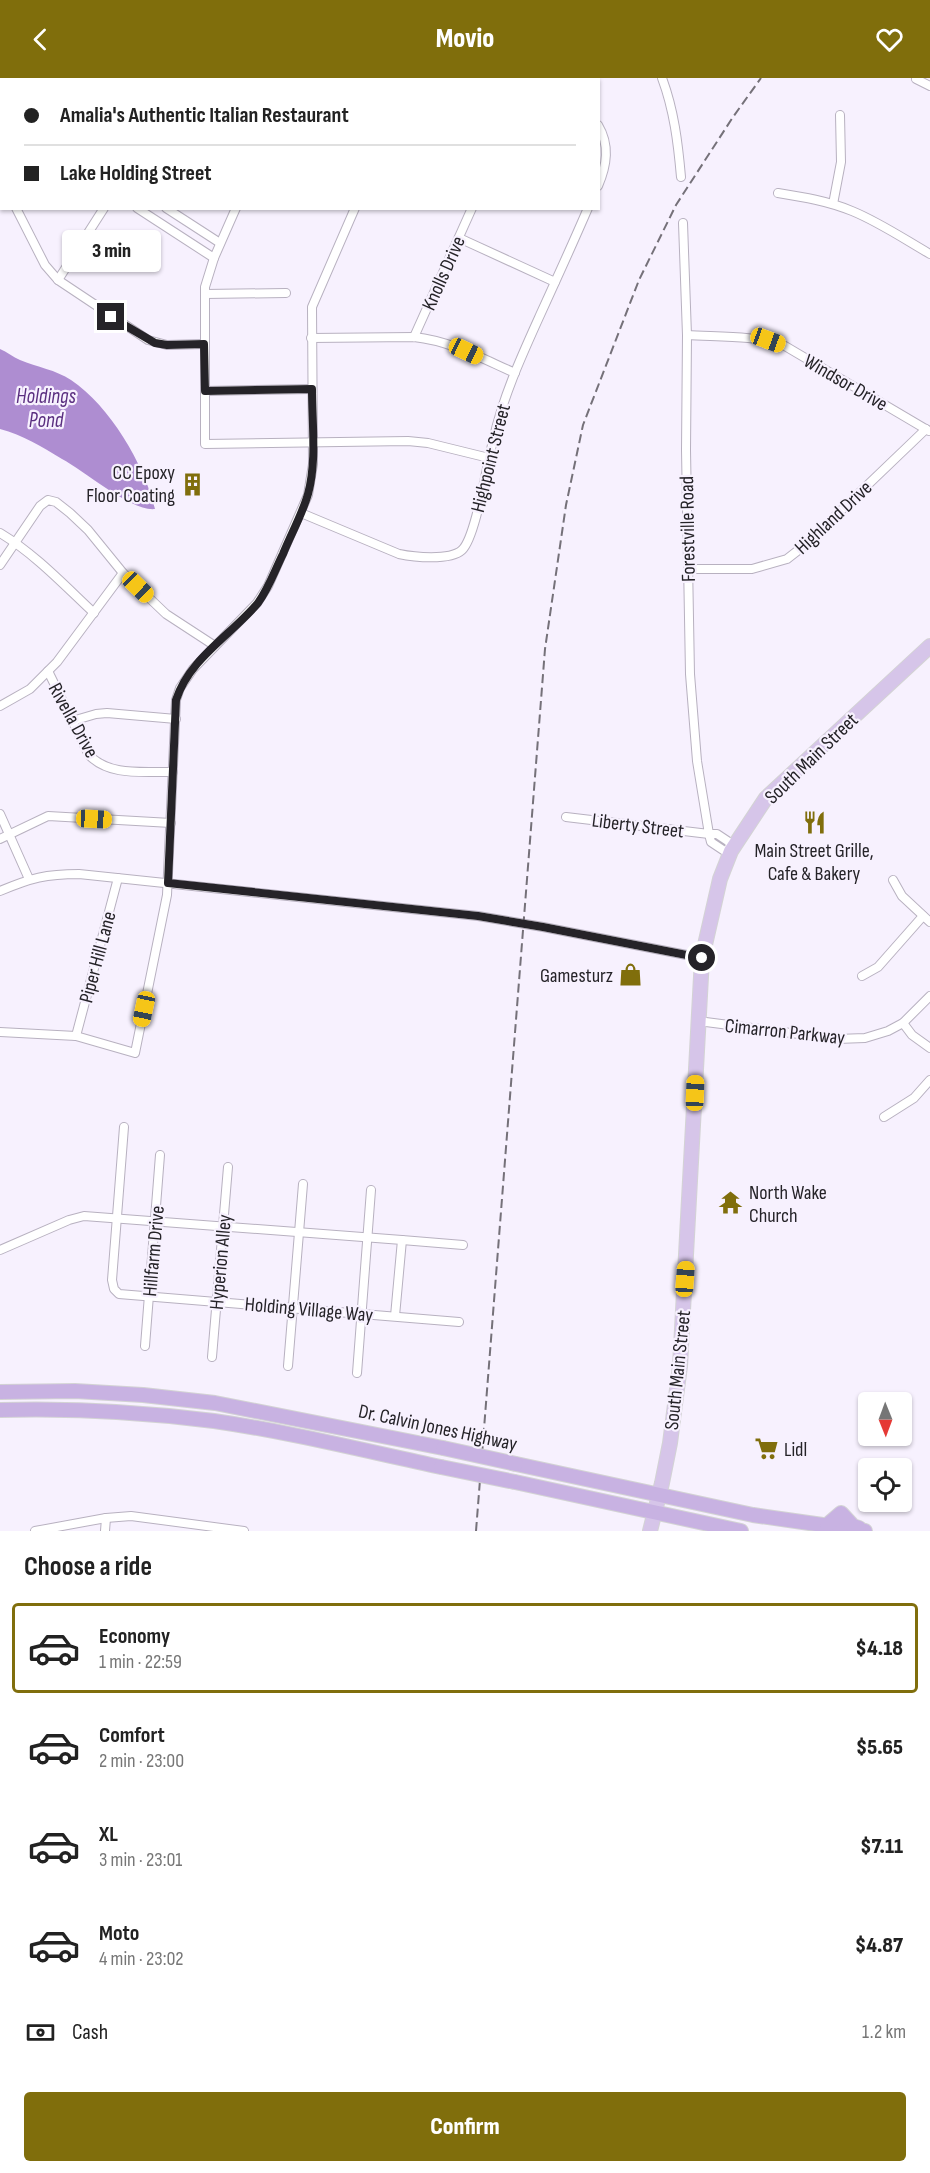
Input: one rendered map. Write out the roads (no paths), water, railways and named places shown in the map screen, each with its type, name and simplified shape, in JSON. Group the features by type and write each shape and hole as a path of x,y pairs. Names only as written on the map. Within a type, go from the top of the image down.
{"highway":[{"name":"Dr. Calvin Jones Highway","path":"0,1392 87,1392 144,1395 215,1403 443,1448 753,1515 827,1526 841,1513 852,1526 865,1531"},
{"path":"0,1400 9,1399 16,1392"},
{"path":"80,1409 95,1405 207,1413 215,1410 215,1403"},
{"name":"Dr. Calvin Jones Highway","path":"0,1410 80,1409 214,1422 296,1436 741,1531"}],"main road":[{"name":"South Main Street","path":"650,1531 660,1495 671,1438 680,1366 702,958 720,879 731,851 766,798 930,646"}],"street":[{"path":"662,78 669,95 677,135 681,177"},
{"path":"916,79 930,86"},
{"path":"833,204 841,162 840,115"},
{"path":"600,129 605,138 606,149 600,180"},
{"path":"778,193 833,204 875,222 930,254"},
{"path":"17,210 45,265 58,280 148,340 167,345 204,344"},
{"path":"58,280 103,210"},
{"path":"140,210 214,258"},
{"path":"169,210 220,243"},
{"path":"235,210 208,273 204,294 205,444 420,442 489,458"},
{"path":"0,1032 76,1036 135,1053 163,922 168,883 176,700 180,688 193,669 258,603 268,586 308,495 312,473 312,307 354,210"},
{"name":"Knolls Drive","path":"414,337 471,210"},
{"name":"Highpoint Street","path":"301,513 399,554 413,557 452,555 462,550 471,535 501,411 514,373 587,210"},
{"name":"Forestville Road","path":"683,223 687,335 686,450 690,674 697,761 709,834"},
{"path":"459,238 555,282"},
{"path":"204,294 286,293"},
{"name":"Windsor Drive","path":"687,335 768,340 785,346 928,430"},
{"path":"311,338 414,337 449,343 514,373"},
{"path":"205,391 312,389"},
{"name":"Highland Drive","path":"688,569 752,569 787,559 805,545 928,430"},
{"path":"0,565 40,506 48,500 56,501 88,530 123,573 166,614 215,646"},
{"path":"0,533 56,577 94,613"},
{"path":"0,706 30,689 57,662 123,573"},
{"name":"Rivella Drive","path":"48,671 89,755 98,764 107,768 173,772"},
{"path":"72,721 107,713 176,718"},
{"path":"0,814 29,879"},
{"path":"0,838 48,816 171,823"},
{"name":"Liberty Street","path":"566,817 709,834"},
{"path":"709,834 717,834 729,842 731,851"},
{"path":"0,891 29,879 50,874 79,874 478,916 702,958"},
{"name":"Piper Hill Lane","path":"76,1036 118,878"},
{"path":"862,976 878,967 926,919 902,896 893,880"},
{"name":"Cimarron Parkway","path":"698,1021 837,1039 865,1038 888,1031 903,1023 930,996"},
{"path":"903,1023 912,1035 930,1048"},
{"path":"884,1117 914,1098 930,1080"},
{"name":"Holding Village Way","path":"124,1127 112,1280 114,1289 119,1294 395,1316 402,1260 402,1240"},
{"name":"Hillfarm Drive","path":"145,1346 160,1155"},
{"name":"Hyperion Alley","path":"212,1357 228,1167"},
{"path":"288,1366 303,1184"},
{"path":"357,1373 371,1190"},
{"path":"0,1250 69,1220 84,1216 463,1245"},
{"path":"395,1316 459,1322"},
{"path":"35,1531 130,1516 211,1529 244,1531"},
{"path":"105,1531 106,1518"}],"water":[{"name":"Holdings Pond","path":"0,349 20,360 53,371 71,380 99,405 124,437 134,455 155,509 134,504 40,446 0,429"}],"railway":[{"path":"476,1531 545,649 566,505 583,425 639,280 676,205 761,78"}],"place":[{"name":"CC Epoxy Floor Coating","path":"193,484"},
{"name":"Main Street Grille, Cafe & Bakery","path":"814,822"},
{"name":"Gamesturz","path":"631,975"},
{"name":"North Wake Church","path":"731,1203"},
{"name":"Lidl","path":"766,1449"}]}
